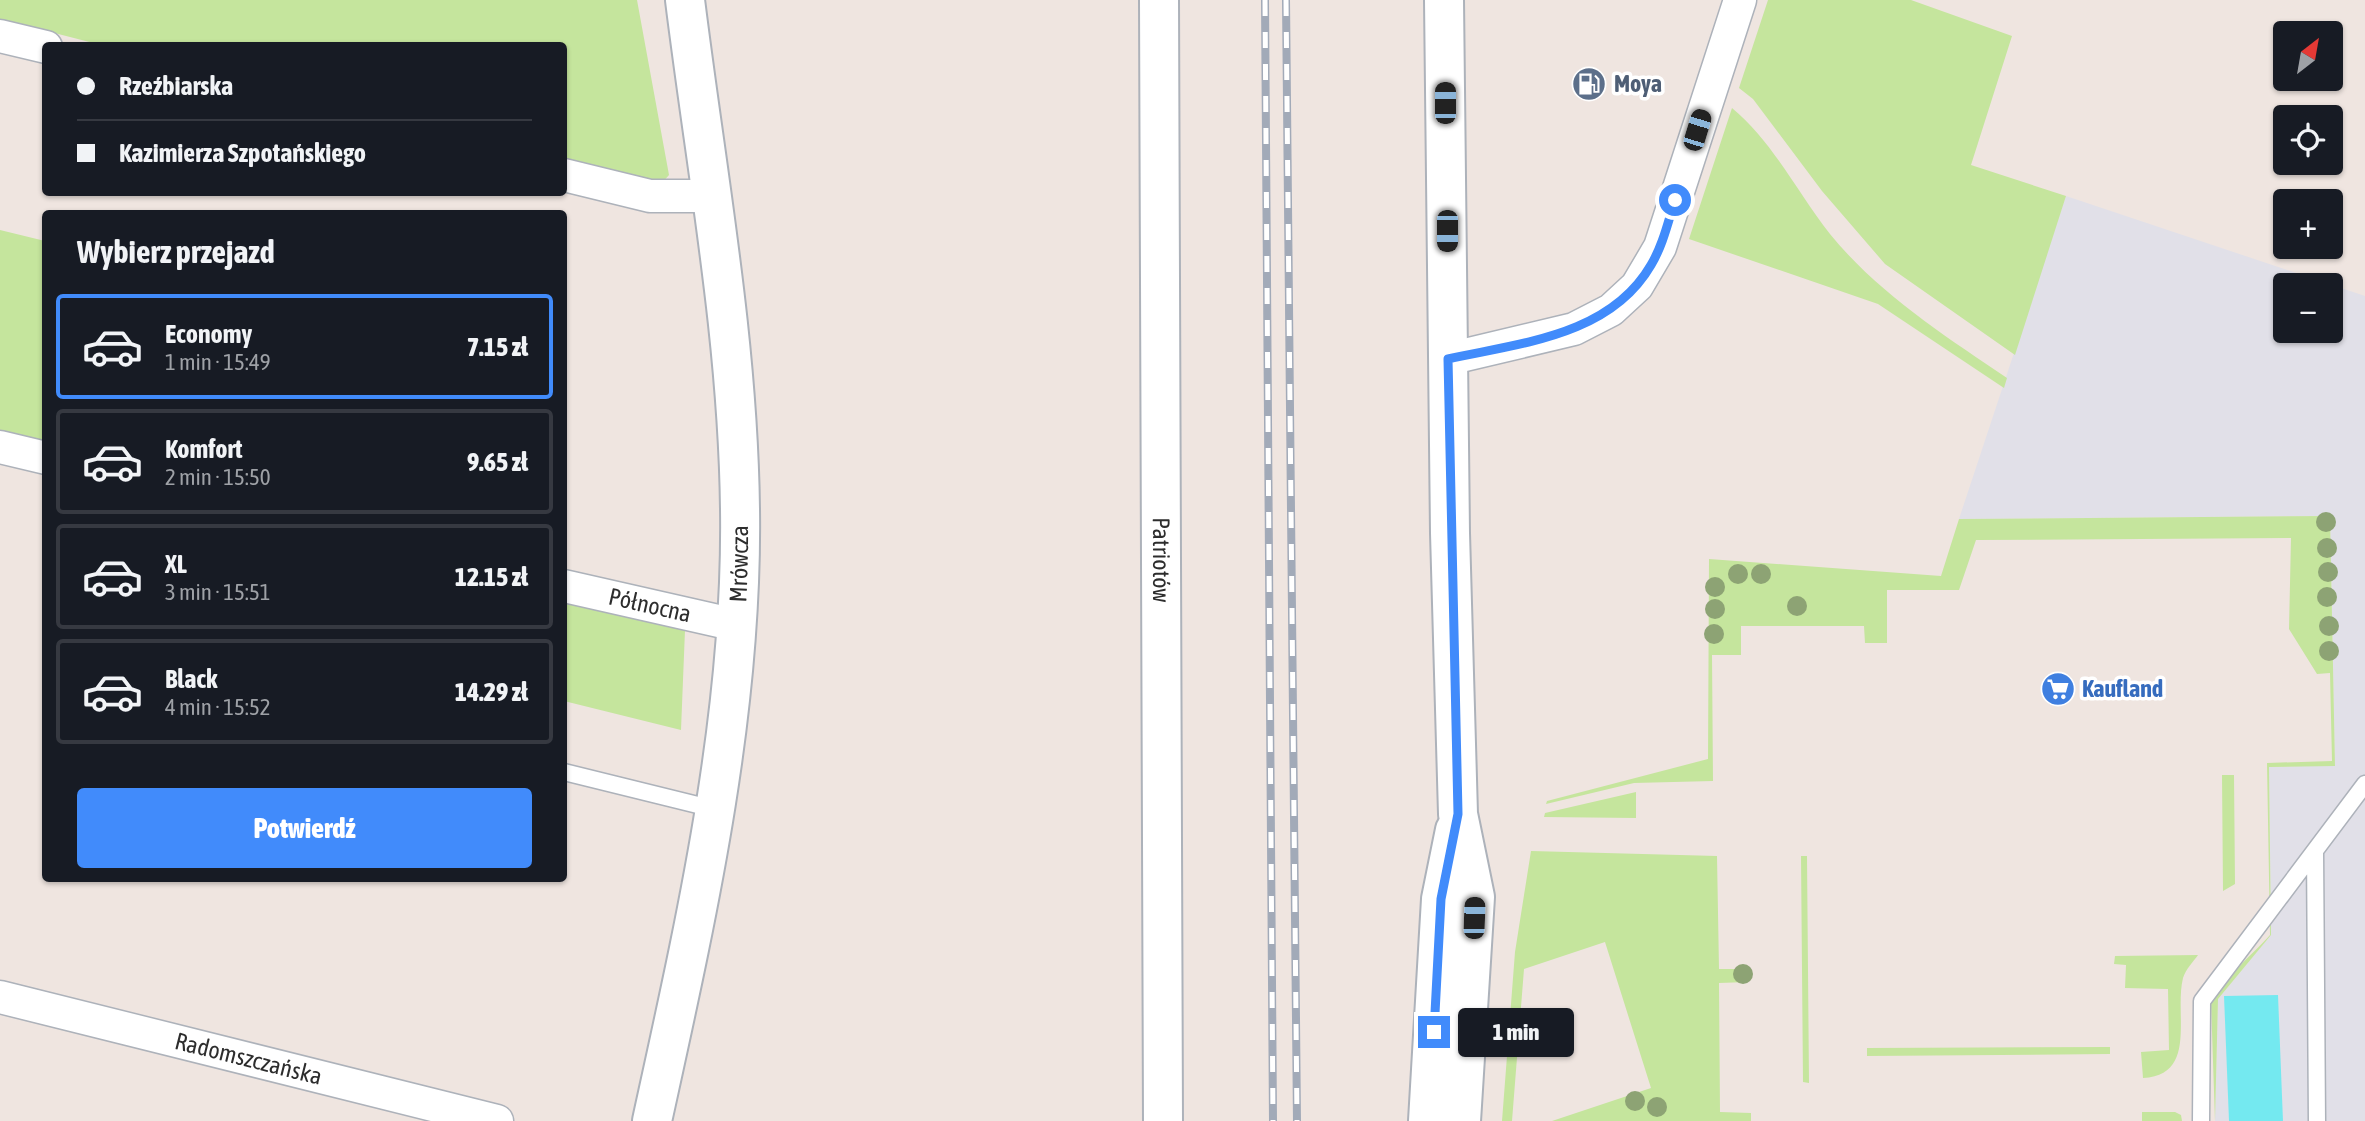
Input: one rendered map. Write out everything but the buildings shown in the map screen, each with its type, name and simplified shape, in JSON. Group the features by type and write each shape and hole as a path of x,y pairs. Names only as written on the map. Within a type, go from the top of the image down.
{"main road":[{"name":"Mrówcza","path":"652,1121 716,809 736,625 740,508 737,412 712,197 685,0"},
{"name":"Patriotów","path":"1159,0 1163,1121"},
{"path":"1444,0 1448,359 1458,814 1475,897 1461,1121"},
{"path":"1428,1121 1441,899 1458,814"}],"street":[{"path":"1448,359 1574,329 1611,310 1637,286 1660,247 1740,0"},
{"path":"0,36 42,46"},
{"path":"567,176 650,196 712,197"},
{"path":"0,447 42,457"},
{"name":"Północna","path":"567,587 736,625"},
{"name":"Radomszczańska","path":"0,997 497,1121"}],"lane":[{"path":"567,773 716,809"},
{"path":"2201,1121 2202,1001 2365,784"},
{"path":"2315,851 2317,1121"}],"shaded area":[{"path":"2066,196 2296,273 2273,273 2273,343 2343,343 2343,289 2365,296 2365,1121 2215,1121 2218,999 2271,935 2269,767 2335,765 2330,516 1959,519"}],"green space":[{"path":"0,0 637,0 669,175 661,184 567,161 567,42 89,42 0,19"},
{"path":"1768,0 1911,0 2012,36 1971,165 2066,196 2015,355 1885,264 1822,191 1753,99 1739,88"},
{"path":"1732,108 1760,136 1818,218 1849,255 1913,312 2007,378 2004,388 1878,304 1689,239"},
{"path":"0,230 42,240 42,444 0,433"},
{"path":"2330,516 2335,766 2269,767 2271,935 2218,999 2215,1121 2211,1002 2230,976 2270,935 2267,763 2332,761 2330,673 2317,674 2289,629 2291,538 1976,540 1959,590 1887,590 1887,643 1865,643 1864,626 1741,626 1741,655 1712,655 1713,781 1634,783 1546,804 1547,801 1708,759 1709,559 1941,576 1959,519"},
{"path":"567,604 685,630 681,730 567,702"},
{"path":"2222,775 2234,775 2235,884 2223,891"},
{"path":"1636,792 1636,818 1544,817 1545,813"},
{"path":"1531,851 1717,856 1719,969 1747,969 1748,982 1719,983 1720,1112 1751,1113 1751,1121 1552,1121 1651,1088 1605,942 1524,969 1512,1121 1502,1121 1515,952"},
{"path":"1801,856 1807,856 1809,1083 1803,1082"},
{"path":"2198,955 2183,978 2177,1055 2171,1066 2160,1074 2143,1078 2141,1052 2169,1050 2168,989 2125,988 2126,965 2114,964 2115,956"},
{"path":"2110,1047 2110,1054 1867,1056 1867,1048"},
{"path":"2142,1112 2175,1112 2181,1115 2182,1121 2142,1121"}],"water":[{"path":"2278,995 2283,1121 2229,1121 2224,996"}],"railway":[{"path":"1265,0 1273,1121"},
{"path":"1286,0 1297,1121"}],"place":[{"name":"Moya","path":"1589,84"},
{"name":"Kaufland","path":"2058,689"}],"route":[{"path":"1434,1032 1441,899 1458,814 1448,359 1574,329 1611,310 1637,286 1651,266 1675,200"}]}
